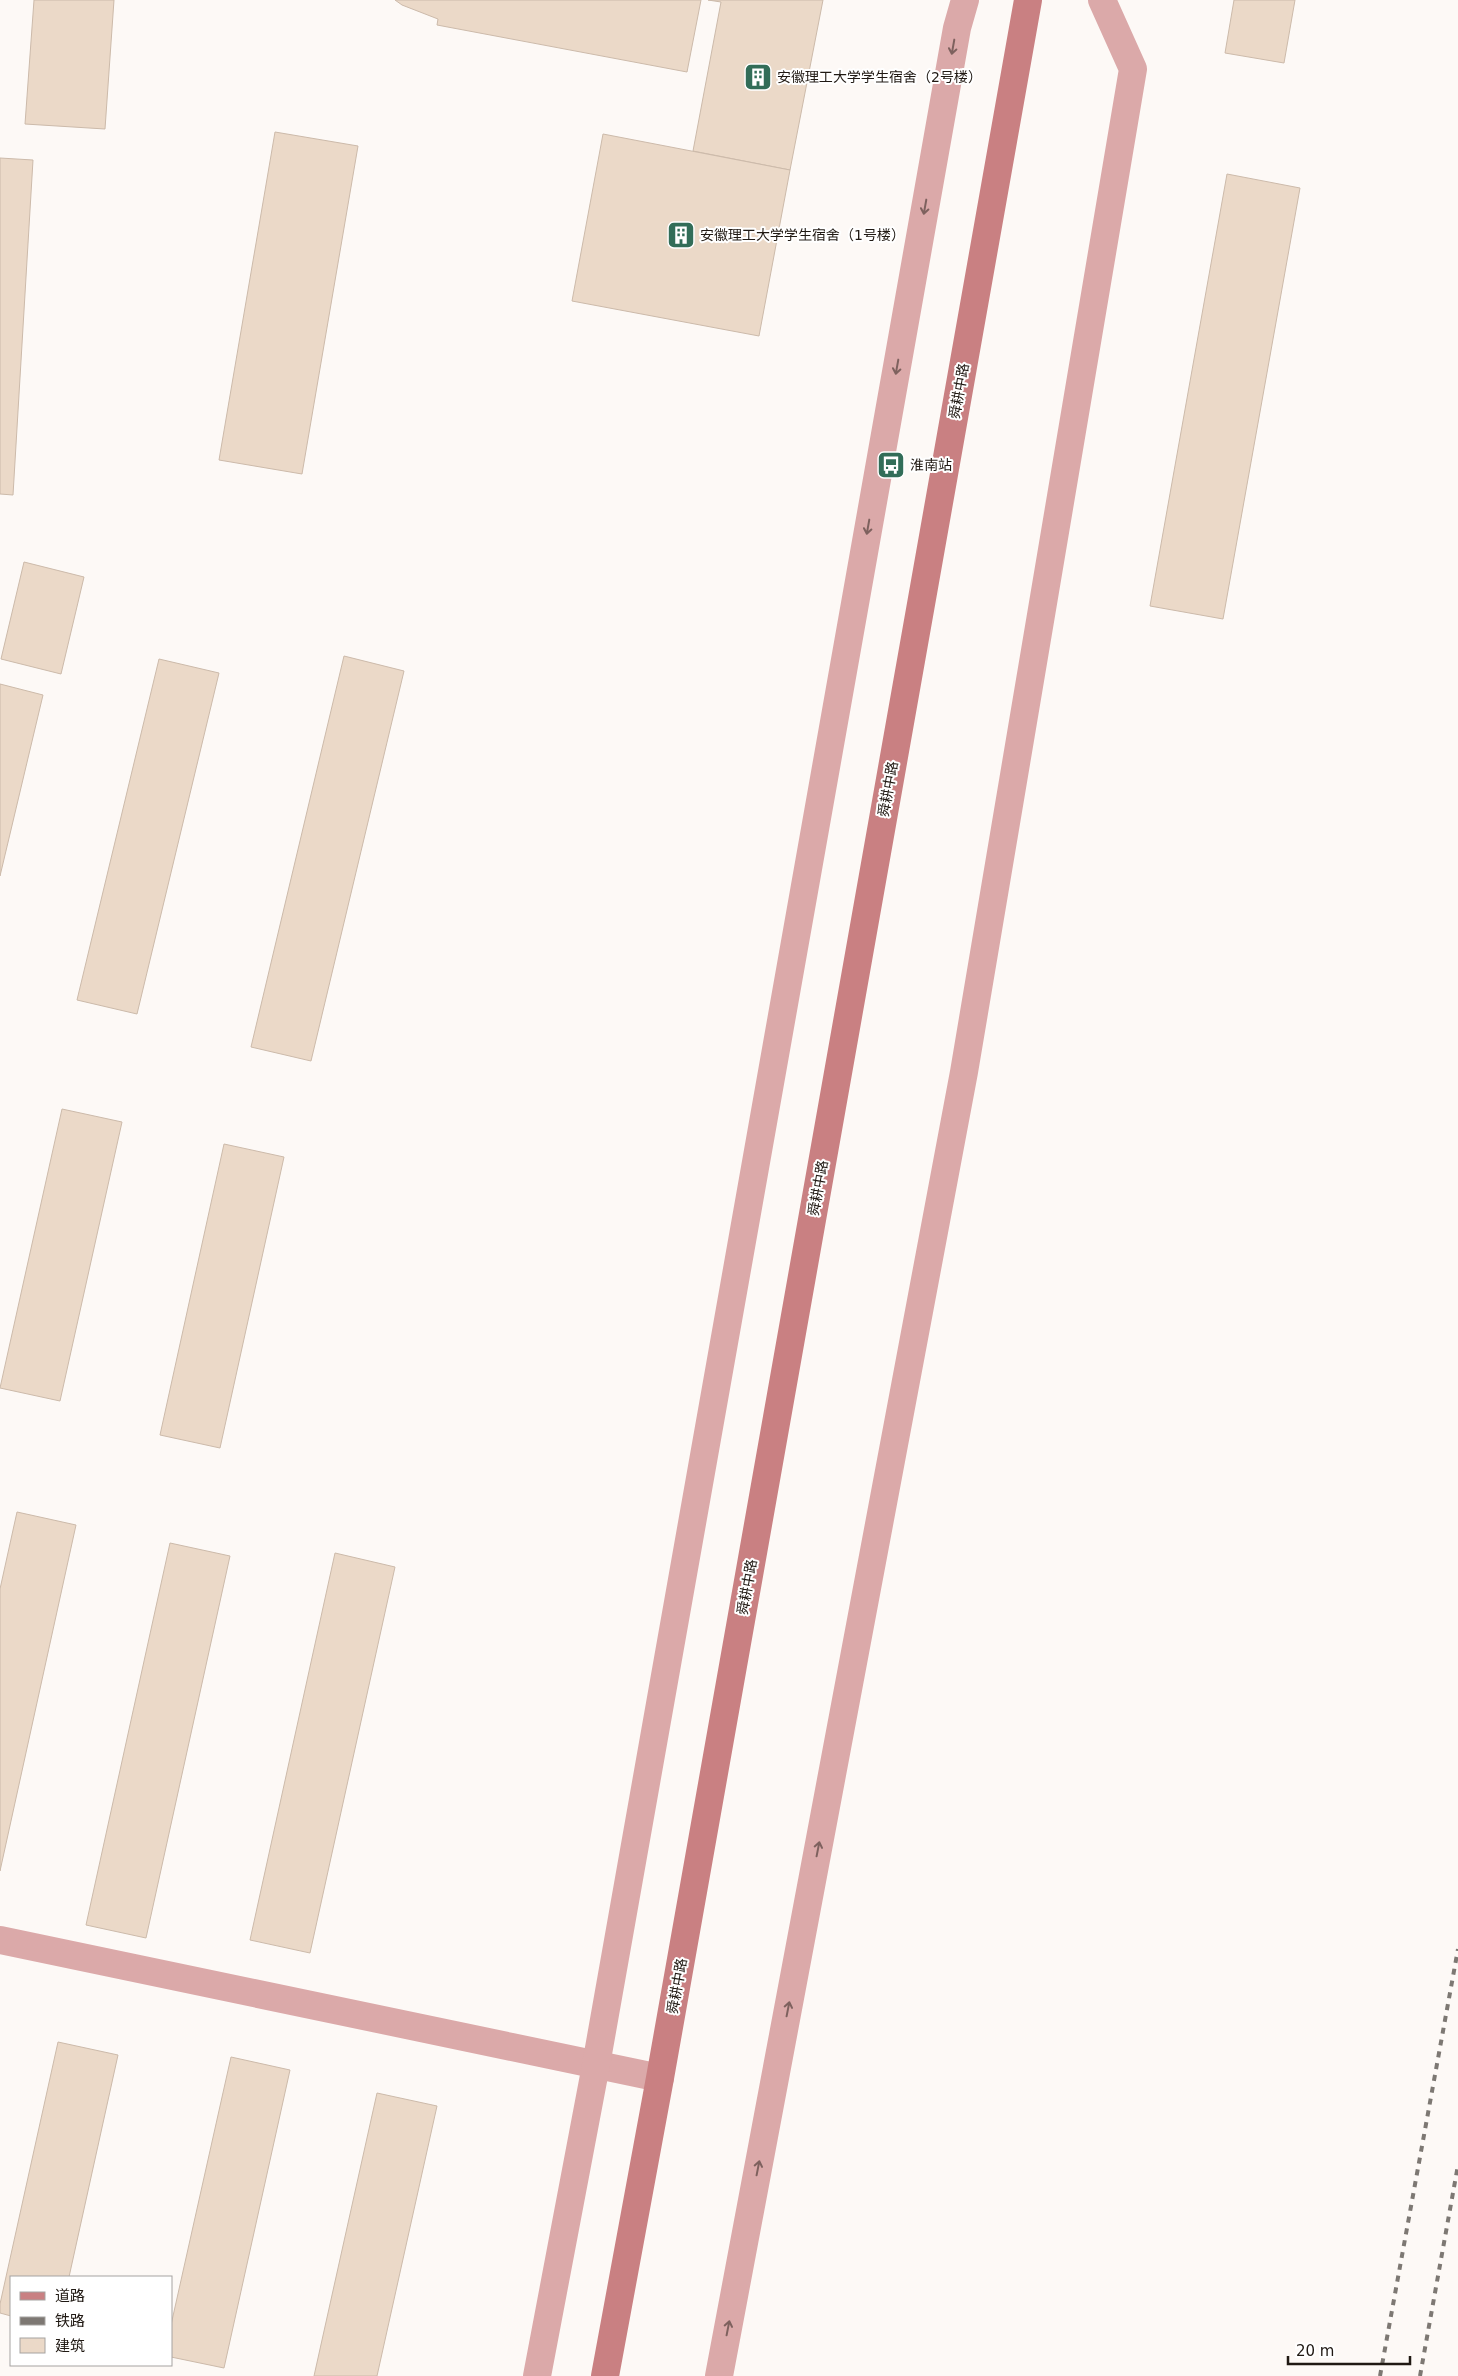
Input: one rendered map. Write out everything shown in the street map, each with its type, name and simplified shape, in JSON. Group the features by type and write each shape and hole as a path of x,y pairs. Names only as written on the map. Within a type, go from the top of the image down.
{"main road":[{"name":"舜耕中路","path":"605,2376 660,2078 1028,0"}],"street":[{"path":"537,2376 596,2065 957,28 965,0"},
{"path":"719,2376 964,1072 1134,69 1102,0"},
{"path":"0,1940 660,2078"}],"building":[{"path":"34,0 114,0 105,129 25,124"},
{"path":"395,0 701,0 687,72 437,25 438,19 402,5"},
{"name":"安徽理工大学学生宿舍（2号楼）","path":"708,0 823,0 790,170 693,151 721,2"},
{"path":"1234,0 1295,0 1284,63 1225,53"},
{"path":"275,132 358,146 302,474 219,460"},
{"name":"安徽理工大学学生宿舍（1号楼）","path":"603,134 790,170 759,336 572,301"},
{"path":"0,158 33,160 13,495 0,494"},
{"path":"1227,174 1300,188 1223,619 1150,606"},
{"path":"24,562 84,577 61,674 1,659"},
{"path":"344,656 404,671 311,1061 251,1047"},
{"path":"159,659 219,673 137,1014 77,1000"},
{"path":"0,684 43,695 0,876"},
{"path":"62,1109 122,1122 60,1401 0,1388"},
{"path":"224,1144 284,1157 220,1448 160,1435"},
{"path":"17,1512 76,1525 0,1871 0,1589"},
{"path":"170,1543 230,1556 146,1938 86,1925"},
{"path":"335,1553 395,1567 310,1953 250,1940"},
{"path":"58,2042 118,2055 69,2276 10,2276 10,2316 0,2313 0,2304"},
{"path":"231,2057 290,2070 224,2368 172,2357 172,2321"},
{"path":"377,2093 437,2106 377,2376 314,2376"}],"railway":[{"path":"1380,2376 1458,1949"},
{"path":"1420,2376 1458,2165"}],"place":[{"name":"安徽理工大学学生宿舍（2号楼）","path":"758,77"},
{"name":"安徽理工大学学生宿舍（1号楼）","path":"681,235"},
{"name":"淮南站","path":"891,465"}]}
